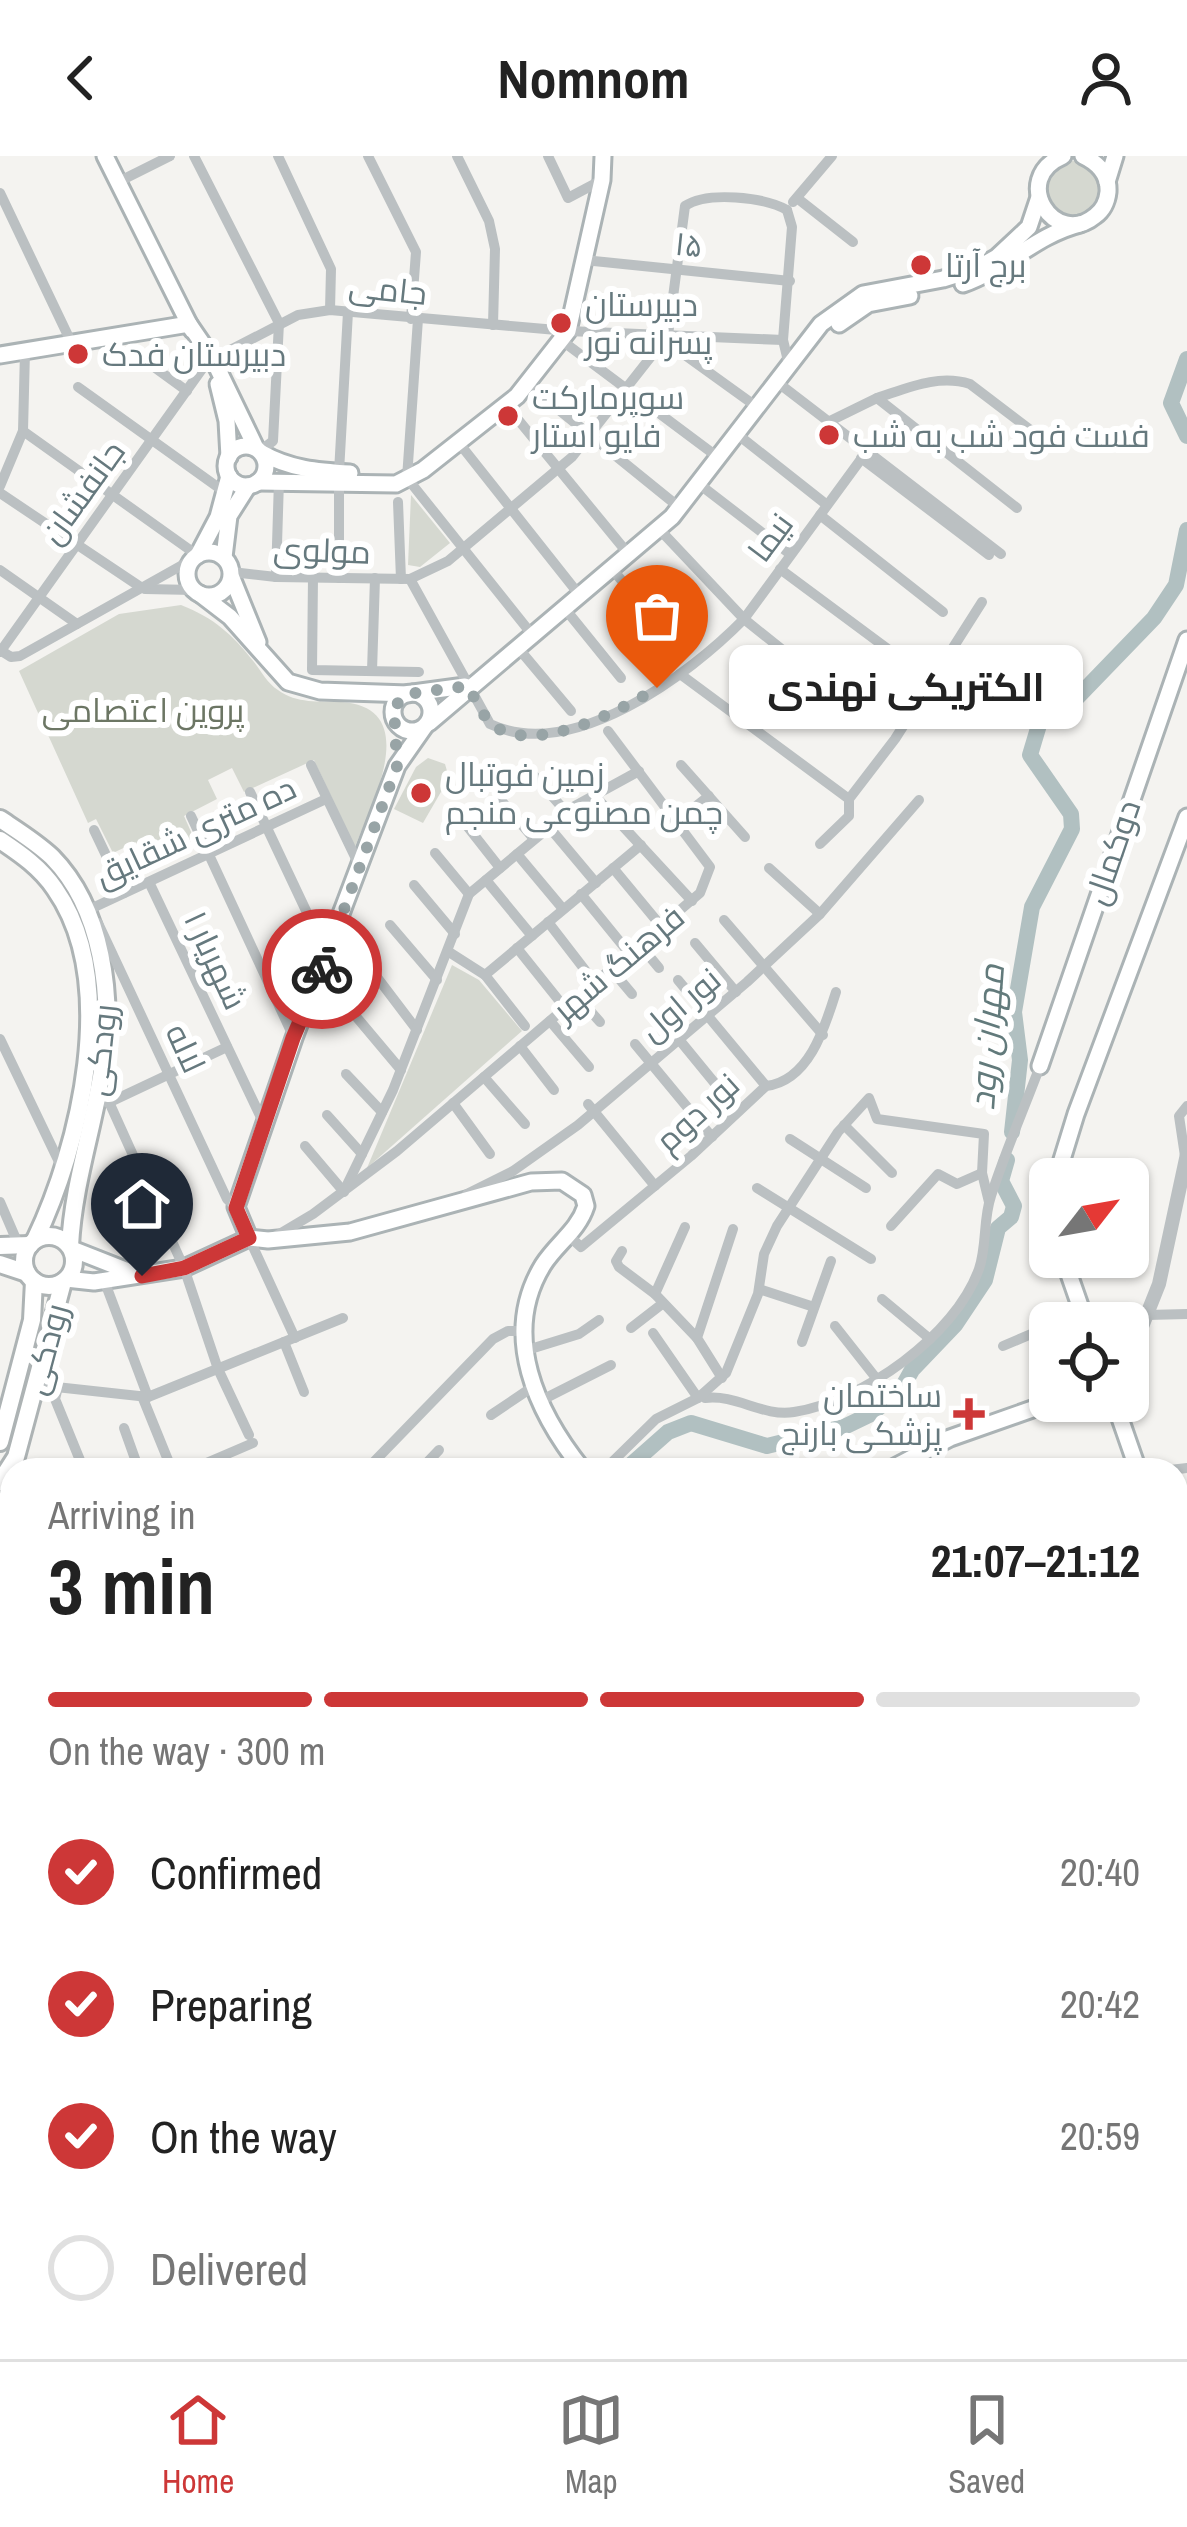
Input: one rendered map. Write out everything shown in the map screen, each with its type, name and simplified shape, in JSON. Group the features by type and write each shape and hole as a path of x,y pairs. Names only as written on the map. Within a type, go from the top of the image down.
{"main road":[{"path":"104,156 266,465 229,516 229,569 217,595 197,592"},
{"path":"228,484 307,476 407,478 506,405 564,335 604,156"},
{"path":"249,1238 236,1208 293,1038 397,766 427,724 660,530 820,324 863,294 943,279 997,256 1029,226 1039,197 1041,160 1064,156"},
{"path":"1083,156 1097,164 1107,182"},
{"path":"810,338 868,304 946,290 982,278 1053,231 1091,220 1105,203 1115,156"},
{"path":"1039,197 1050,216 1080,224"},
{"path":"0,355 189,324"},
{"path":"210,361 223,403 228,484 187,575 197,592 230,617 288,682 304,689 410,693 468,686"},
{"path":"229,457 243,446 307,476"},
{"path":"196,556 214,552 229,569 264,656"},
{"name":"دوکمال","path":"1040,1066 1187,640"},
{"path":"362,693 412,732 427,724"},
{"path":"397,766 396,702 410,693 423,696 430,705 427,724"},
{"name":"دوکمال","path":"1062,1158 1187,818"},
{"name":"رودکى","path":"0,819 54,860 80,904 102,1106 72,1201 71,1248"},
{"name":"رودکى","path":"0,840 80,904"},
{"name":"رودکى","path":"21,1244 62,1168 96,1049"},
{"path":"0,1264 51,1286 142,1276 184,1268 249,1238 350,1232 531,1182 562,1181 583,1195 586,1205 569,1236 542,1267 523,1331 537,1394 573,1458"},
{"path":"31,1277 21,1244 53,1236 142,1276"},
{"path":"64,1281 74,1265 71,1248"},
{"name":"رودکی","path":"0,1442 32,1320 31,1277"},
{"name":"رودکی","path":"15,1458 64,1281"},
{"path":"912,1458 950,1438 1029,1410"},
{"path":"1123,1422 1134,1458"}],"street":[{"path":"118,182 170,156"},
{"path":"194,156 279,323 273,441 259,451"},
{"path":"278,156 332,269 330,310"},
{"path":"368,156 416,252 407,478 534,637"},
{"path":"457,156 489,220 495,249 493,325"},
{"path":"548,156 568,198 602,180"},
{"path":"788,209 832,156"},
{"path":"0,193 72,344"},
{"path":"398,502 406,579 448,561 559,469 666,338 682,212 700,198 770,203 788,209 790,280 783,340 789,365"},
{"path":"796,198 853,242"},
{"name":"۱۵","path":"584,260 790,280"},
{"name":"جامی","path":"210,361 279,323 330,310 564,335 783,340"},
{"path":"339,578 348,312"},
{"path":"564,335 718,458"},
{"path":"666,338 757,407"},
{"path":"25,351 23,431 0,490 142,589 197,592"},
{"name":"جانفشان","path":"0,651 210,361"},
{"path":"154,367 187,391"},
{"path":"830,421 925,382 958,380 970,384 1045,441"},
{"path":"777,382 995,555"},
{"path":"527,384 680,508"},
{"path":"78,387 152,440 228,484"},
{"path":"877,398 1017,508"},
{"path":"506,405 630,556"},
{"path":"0,651 20,656 196,556 114,492 23,431"},
{"path":"737,434 943,612"},
{"path":"459,443 580,597"},
{"name":"نیما","path":"406,579 490,724 508,732 535,734 601,720 680,674 744,619 864,455"},
{"path":"276,577 279,480"},
{"path":"699,484 790,554"},
{"path":"660,530 744,619 866,717"},
{"path":"780,568 908,664"},
{"name":"مولوی","path":"229,569 276,577 406,579"},
{"path":"0,570 77,624"},
{"path":"613,570 665,633"},
{"path":"313,578 312,670 419,672"},
{"path":"372,670 375,578"},
{"path":"820,844 849,816 849,799 895,739 982,602"},
{"path":"566,610 621,678"},
{"path":"519,649 571,711"},
{"path":"680,674 849,799"},
{"name":"فرهنگ شهر","path":"268,1240 344,1192 700,893 710,867 608,731"},
{"path":"311,765 359,867"},
{"path":"681,765 745,838"},
{"path":"530,771 566,812"},
{"path":"305,1146 344,1192 401,1070 469,894 566,812 639,771"},
{"path":"250,792 327,956"},
{"path":"594,795 692,901"},
{"path":"676,822 709,796"},
{"name":"ده متری شقایق","path":"80,904 124,893 326,799"},
{"path":"500,799 534,839"},
{"name":"نور اول","path":"441,1206 513,1171 736,992 820,914 919,800"},
{"path":"190,816 293,1038"},
{"path":"467,826 500,868"},
{"path":"549,827 596,883"},
{"path":"94,830 124,893"},
{"path":"484,975 640,845"},
{"path":"435,853 469,894"},
{"path":"517,854 563,909"},
{"path":"613,868 662,926"},
{"path":"769,868 820,914"},
{"path":"486,880 532,936"},
{"name":"شهریار ۱","path":"149,882 266,1126"},
{"path":"414,885 455,934"},
{"path":"581,894 629,953"},
{"name":"لاله","path":"80,904 227,1199 236,1208"},
{"path":"724,920 823,1035"},
{"path":"548,922 595,982"},
{"path":"390,925 437,980"},
{"path":"695,943 736,992"},
{"path":"640,944 659,968"},
{"path":"517,948 565,1008"},
{"path":"448,952 484,975 525,1026"},
{"path":"611,969 632,994"},
{"path":"373,972 417,1030"},
{"path":"678,980 766,1086"},
{"name":"نور دوم","path":"569,1236 581,1247 766,1086 777,1085 813,1053 836,992"},
{"path":"578,997 600,1022"},
{"path":"343,1001 401,1070"},
{"path":"658,1016 722,1092"},
{"path":"550,1021 589,1067"},
{"path":"0,1039 62,1168"},
{"path":"635,1044 712,1137"},
{"path":"520,1046 554,1090"},
{"path":"214,1458 251,1439 218,1369 184,1268 102,1106 227,1047"},
{"path":"698,1398 719,1396 777,1415 821,1406 905,1361 930,1339 980,1268 988,1202 1040,1066"},
{"path":"346,1074 382,1112"},
{"path":"484,1077 525,1124"},
{"path":"616,1458 656,1419 698,1398 722,1378 759,1289 764,1254 821,1159 869,1098 877,1119 984,1134 982,1172 988,1202"},
{"path":"453,1103 490,1154"},
{"path":"1149,1310 1159,1284 1186,1155 1179,1117 1187,1106"},
{"path":"591,1108 655,1186"},
{"path":"327,1115 362,1154"},
{"path":"844,1125 892,1173"},
{"path":"790,1138 866,1188"},
{"path":"891,1226 938,1174 957,1184 982,1172"},
{"path":"758,1188 871,1259"},
{"path":"0,1202 21,1244"},
{"path":"632,1328 658,1299 685,1228"},
{"path":"697,1338 734,1229"},
{"path":"249,1238 304,1392"},
{"path":"622,1250 616,1261 619,1267 697,1338 722,1378"},
{"path":"802,1342 831,1262"},
{"path":"104,1280 168,1458"},
{"path":"759,1289 814,1307"},
{"path":"882,1298 930,1339"},
{"path":"1149,1315 1187,1314"},
{"path":"79,1458 52,1386 145,1396 344,1318"},
{"path":"524,1351 579,1334 599,1320"},
{"path":"835,1326 876,1378"},
{"path":"378,1458 493,1339 508,1331 523,1331"},
{"path":"653,1333 698,1398"},
{"path":"1003,1346 1029,1335"},
{"path":"491,1415 611,1365"},
{"path":"124,1428 135,1458"},
{"path":"431,1458 439,1450"}],"green space":[{"path":"1073,161 1093,169 1101,189 1093,209 1073,217 1053,209 1045,189 1053,169"},
{"path":"411,495 450,543 420,567 408,565"},
{"name":"پروین اعتصامى","path":"181,605 222,628 285,694 366,708 380,721 386,739 385,761 355,847 314,760 244,792 232,768 208,780 217,799 184,816 196,843 148,866 136,842 113,853 96,819 88,823 19,671 119,614"},
{"name":"زمین فوتبال چمن مصنوعی منجم","path":"428,758 445,764 449,778 423,823 394,809 416,767"},
{"path":"452,965 479,980 522,1031 367,1168"}],"waterway":[{"name":"مهران رود","path":"1187,359 1171,403 1187,436"},
{"name":"مهران رود","path":"1012,1132 1020,1060 1014,1012 1032,907 1072,829 1071,814 1030,755 1042,715 1070,705 1154,618 1176,585 1187,530"},
{"name":"مهران رود","path":"639,1458 668,1432 691,1423 767,1446 844,1427 871,1414 902,1388 912,1370 955,1325 985,1280 998,1228 1011,1217 1014,1206 1001,1181 1007,1160"}],"way so far":[{"path":"322,969 397,766 393,712 399,698 468,686 490,724 508,732 535,734 601,720 657,688"}],"place":[{"name":"برج آرتا","path":"921,265"},
{"name":"دبیرستان پسرانه نور","path":"561,323"},
{"name":"دبیرستان فدک","path":"78,354"},
{"name":"سوپرمارکت فایو استار","path":"508,416"},
{"name":"فست فود شب به شب","path":"829,435"},
{"name":"الکتریکی نهندی","path":"657,688"},
{"name":"زمین فوتبال چمن مصنوعی منجم","path":"421,793"},
{"name":"ساختمان پزشکی بارنج","path":"969,1414"}],"route":[{"path":"142,1276 184,1268 249,1238 236,1208 293,1038 322,969"}]}
